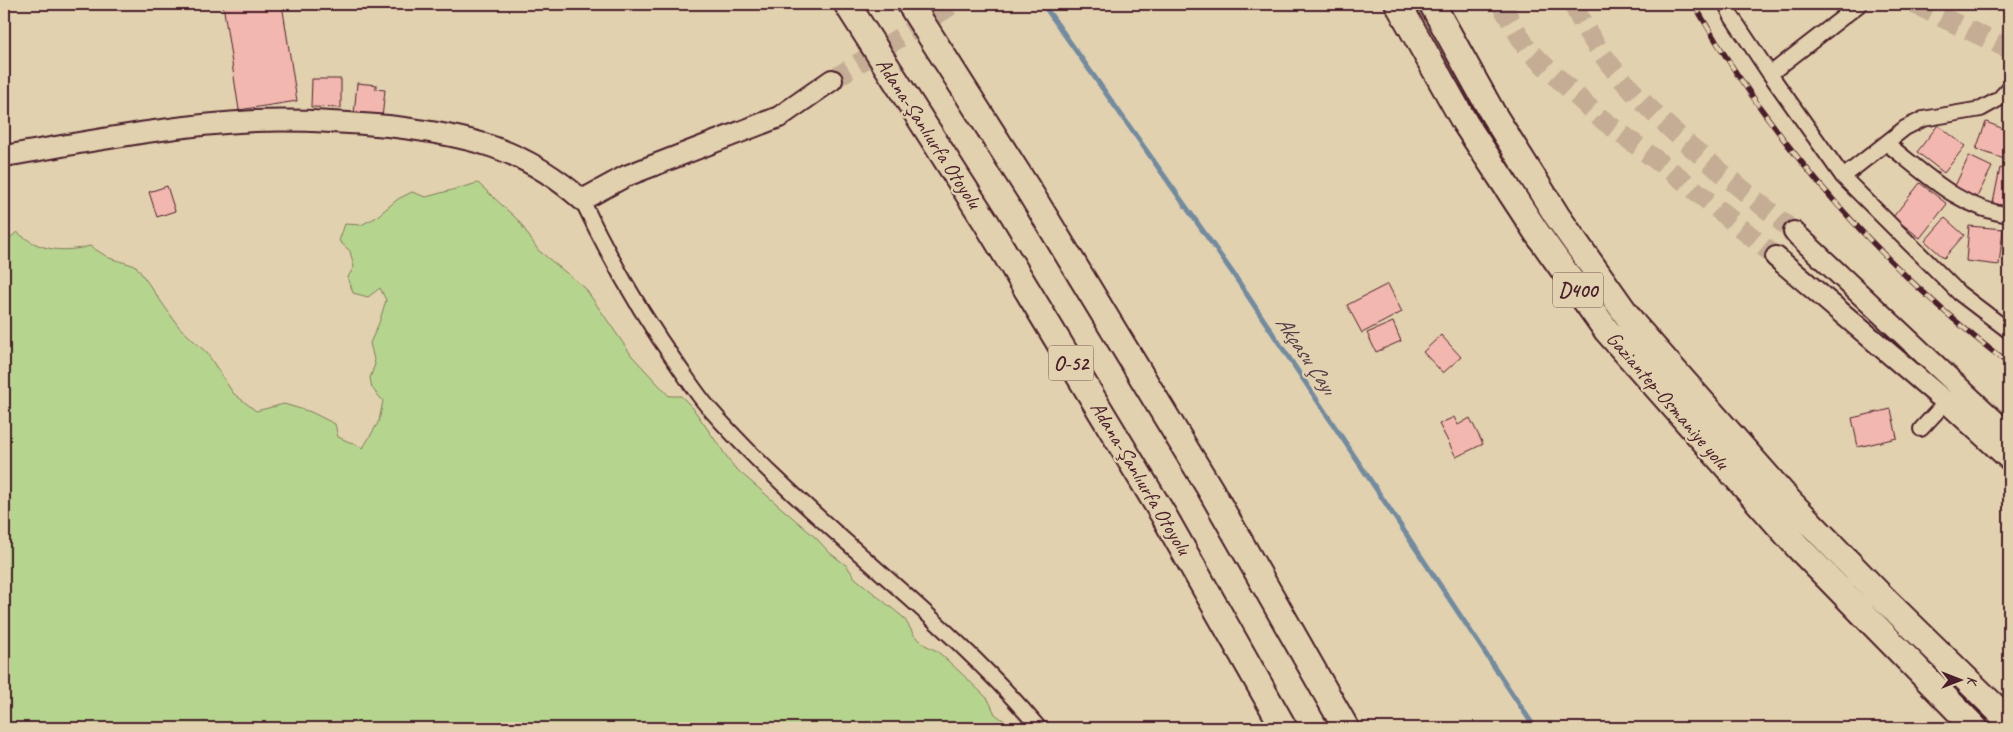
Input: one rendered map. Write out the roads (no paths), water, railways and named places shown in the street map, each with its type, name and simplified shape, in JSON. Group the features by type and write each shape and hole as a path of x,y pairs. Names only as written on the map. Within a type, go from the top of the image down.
{"highway":[{"name":"Adana-Şanlıurfa Otoyolu","path":"847,4 986,222 1164,516 1284,728"},
{"name":"O-52","path":"910,4 1032,194 1210,489 1346,728"},
{"name":"Gaziantep-Osmaniye yolu","path":"1398,4 1465,123 1537,233 1608,331 1798,548 1976,728"},
{"name":"Gaziantep-Osmaniye yolu","path":"1432,4 1494,114 1557,216 1634,325 1790,502 1879,594 2009,721"}],"street":[{"path":"1726,4 1732,17 1770,74 1844,177 1959,293 2009,331"},
{"path":"1770,74 1860,4"},
{"path":"582,200 626,176 779,118 832,80"},
{"path":"1844,177 1905,128 1923,118 1981,109 1999,99 2009,88"},
{"path":"4,156 156,132 230,123 320,121 433,131 480,141 538,166 560,180 582,200 604,247 653,331 707,406 753,454 983,668 1039,728"},
{"path":"1886,143 1959,200 1991,212 2009,215"},
{"path":"1794,232 2009,434"},
{"path":"1776,257 1946,402 2009,460"},
{"path":"1921,430 1946,402"}],"waterway":[{"name":"Akçasu Çayı","path":"1043,4 1232,272 1535,728"}],"tunnel":[{"path":"832,80 953,4"},
{"path":"1501,4 1527,49 1599,117 1679,177 1776,257"},
{"path":"1573,4 1591,38 1614,70 1641,100 1701,156 1794,232"},
{"path":"1914,4 2009,49"}],"railway":[{"path":"1694,4 1725,55 1759,105 1833,200 1917,286 2009,364"}]}
